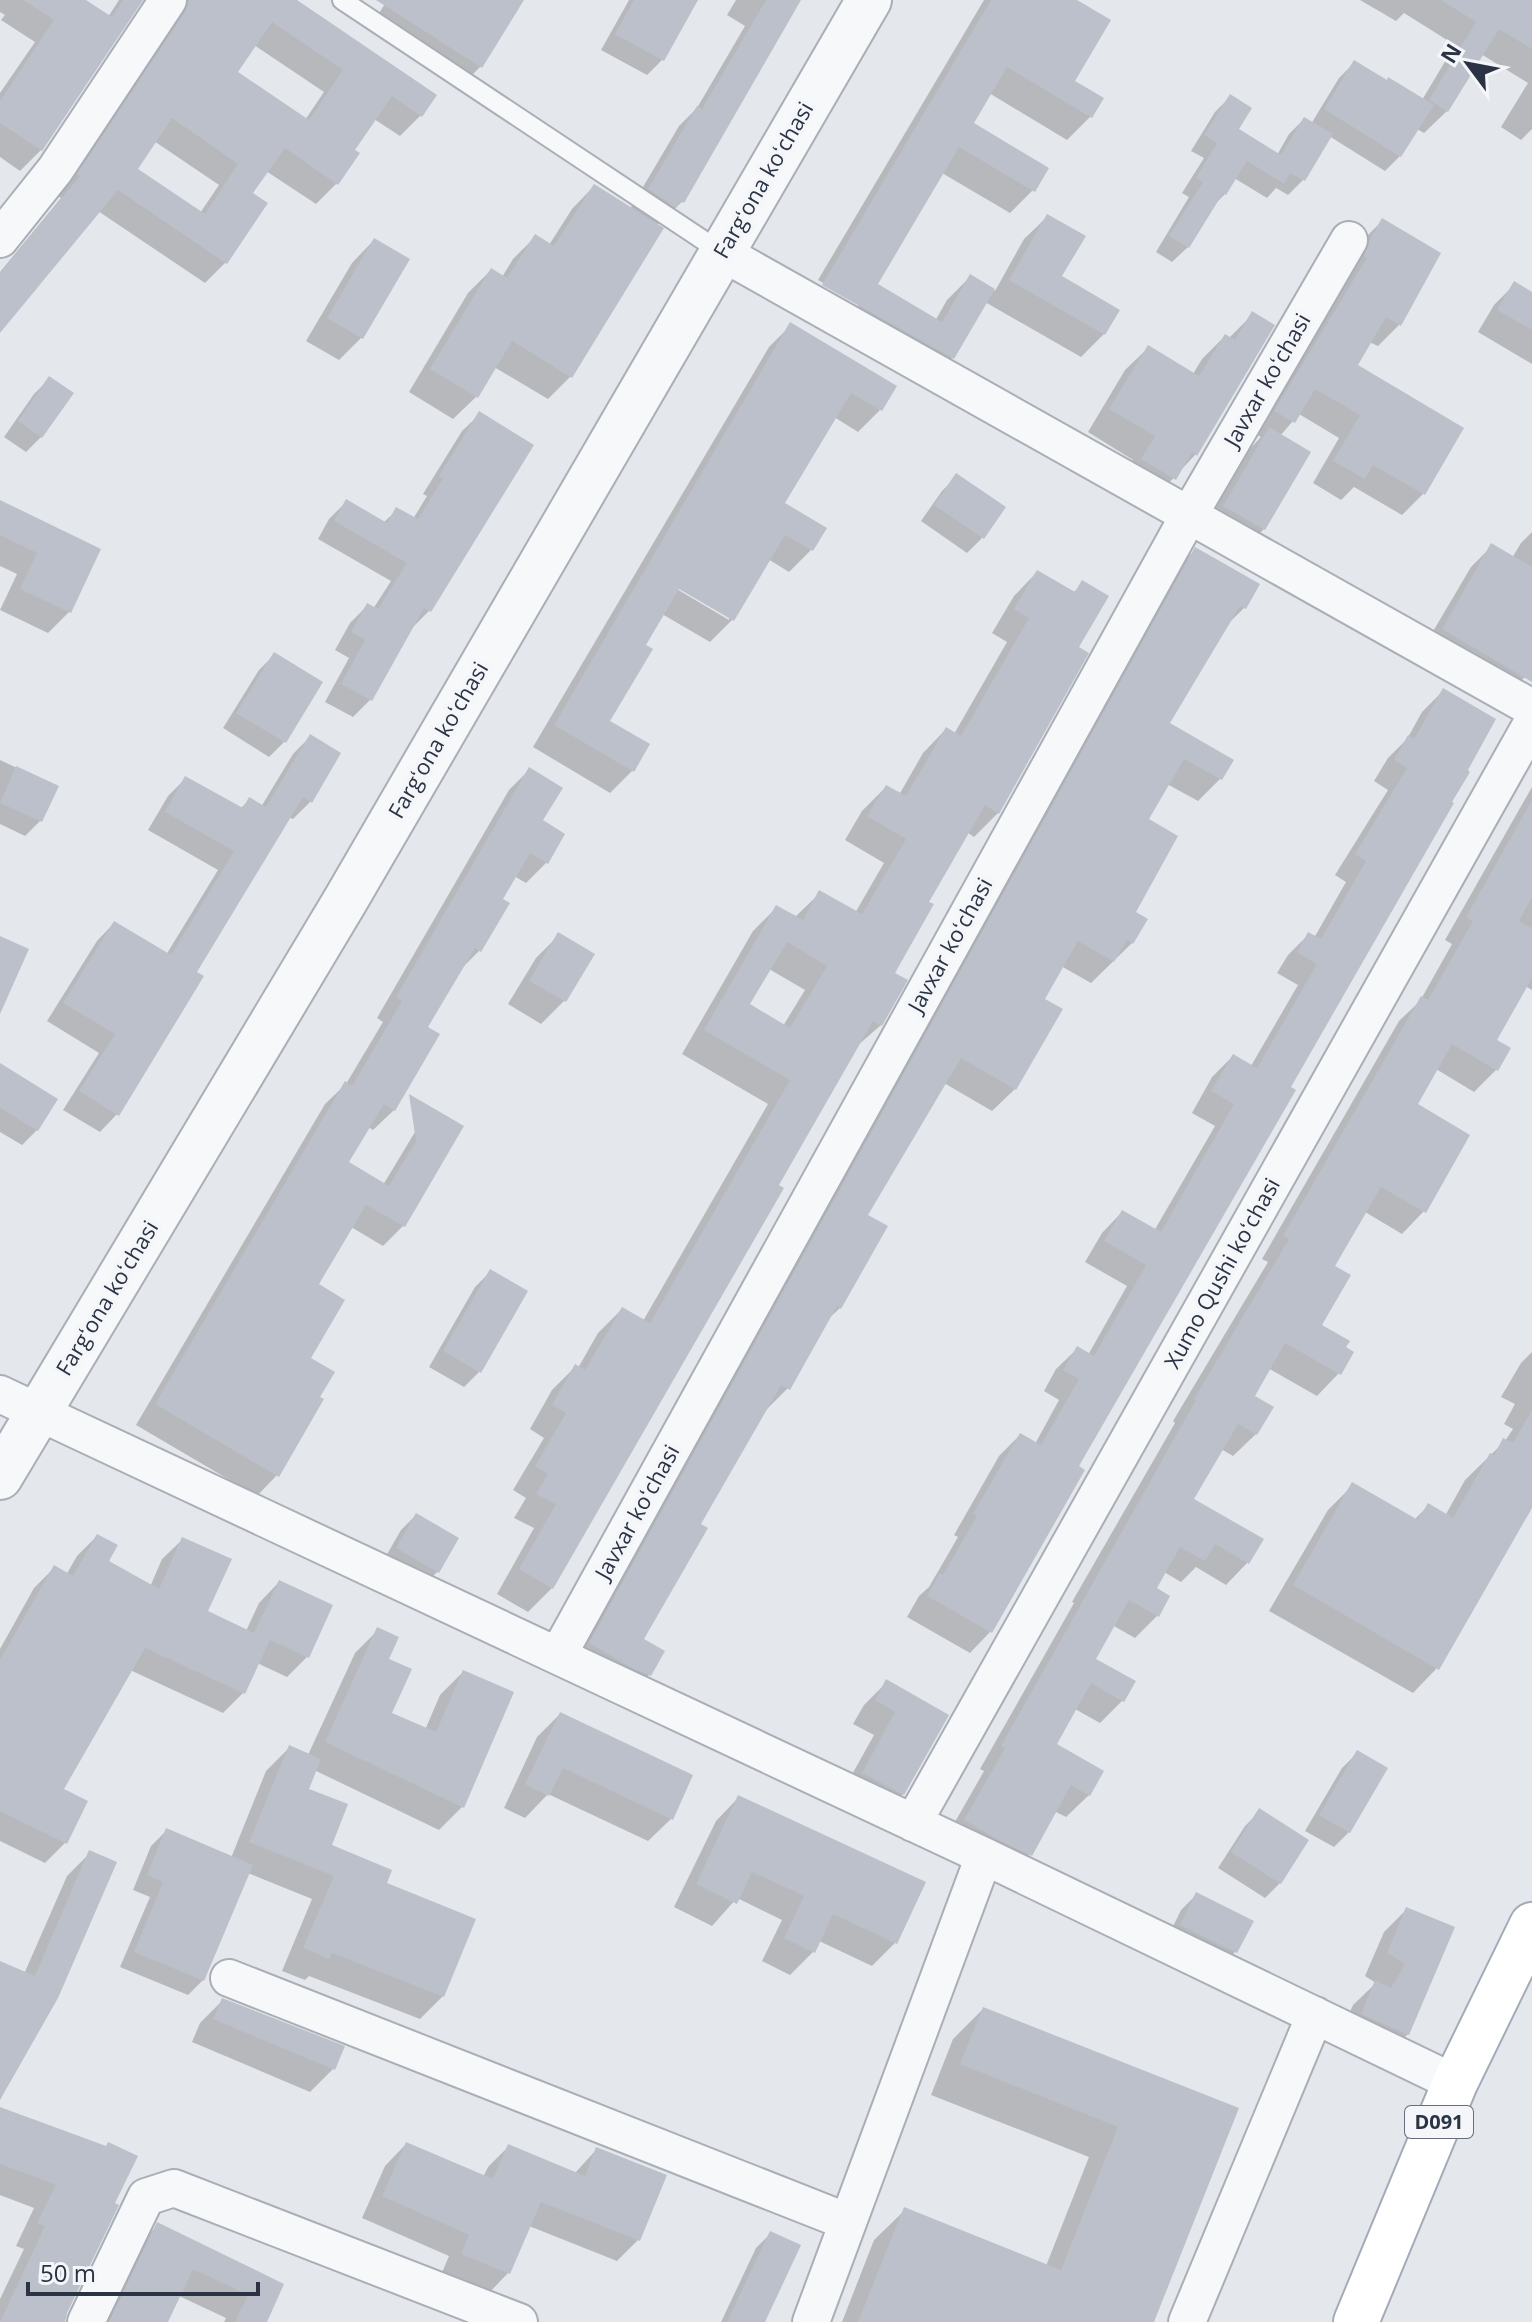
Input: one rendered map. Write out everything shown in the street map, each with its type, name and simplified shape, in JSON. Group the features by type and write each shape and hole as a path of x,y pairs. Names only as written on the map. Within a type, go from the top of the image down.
{"main road":[{"name":"D091","path":"1356,2322 1455,2083 1532,1925"}],"street":[{"path":"0,239 55,170 168,0"},
{"name":"Fargʻona koʻchasi","path":"0,1477 345,901 869,0"},
{"name":"Javxar koʻchasi","path":"558,1655 1189,515 1349,240"},
{"path":"721,252 1532,708"},
{"name":"Xumo Qushi koʻchasi","path":"913,1823 1532,723"},
{"path":"0,1394 984,1856 1455,2083"},
{"path":"811,2322 984,1856"},
{"path":"229,1978 848,2222"},
{"path":"1187,2322 1315,2015"},
{"path":"86,2322 146,2197 174,2188 448,2310 519,2322"}],"lane":[{"path":"342,0 721,252"}],"building":[{"path":"23,0 86,0 112,17 123,0 143,0 42,151 0,123 0,101 54,20"},
{"path":"189,0 297,0 437,95 422,117 392,96 355,150 360,153 338,185 285,148 253,193 268,203 227,264 118,190 0,333 0,273 80,176 77,174 185,12","holes":["272,22 343,70 309,120 238,72","172,118 238,164 205,214 138,169"]},
{"path":"376,0 524,0 482,68"},
{"path":"634,0 698,0 664,61 615,34"},
{"path":"766,0 801,0 684,203 681,201 676,208 648,189 697,106 702,109"},
{"path":"991,0 1077,0 1111,20 1075,81 1104,98 1092,118 1007,67 974,123 1049,168 1035,192 959,147 878,284 942,322 970,274 995,289 954,359 822,285"},
{"path":"1441,0 1532,0 1532,49 1499,29 1448,112 1429,100 1476,22"},
{"path":"1354,60 1434,105 1401,157 1324,109"},
{"path":"1230,94 1252,108 1239,129 1281,155 1304,117 1333,134 1305,181 1290,173 1284,184 1247,161 1189,248 1169,236 1203,182 1196,178 1217,143 1204,135"},
{"path":"594,184 664,228 572,378 512,341 478,398 430,369 491,268 507,278 535,234 554,246"},
{"path":"1047,214 1086,236 1062,276 1120,310 1105,335 1009,280"},
{"path":"1382,218 1441,253 1401,326 1386,317 1358,365 1464,428 1425,495 1373,465 1365,479 1333,461 1360,415 1315,389 1295,423 1274,411 1367,258 1364,256 1370,239"},
{"path":"374,238 410,259 363,339 327,318"},
{"path":"1514,281 1532,292 1532,330 1497,310"},
{"path":"1252,311 1275,325 1197,456 1192,452 1176,480 1141,459 1155,436 1109,409 1148,345 1199,376 1225,334 1235,340"},
{"path":"790,322 897,386 882,411 851,393 785,503 827,528 813,551 785,535 734,621 679,589 646,645 653,649 610,721 650,744 634,772 554,725"},
{"path":"49,376 74,393 42,438 18,421"},
{"path":"479,411 534,445 431,612 424,608 372,701 341,684 365,640 351,632 367,603 378,609 407,563 334,521 346,499 387,523 396,507 418,519 443,478 439,476"},
{"path":"1269,427 1311,452 1265,530 1223,506"},
{"path":"956,473 1006,507 984,539 934,505"},
{"path":"0,500 101,549 71,613 20,589 37,553 0,535"},
{"path":"1491,543 1532,567 1532,682 1442,629"},
{"path":"1195,547 1260,584 1246,609 1240,606 1170,723 1234,760 1222,780 1184,759 1149,819 1178,836 1136,912 1148,919 1133,944 1127,940 1114,962 1078,941 1045,999 1063,1009 1016,1090 961,1058 868,1215 888,1226 841,1309 837,1306 790,1390 781,1385 701,1524 708,1528 644,1639 665,1651 651,1676 632,1668 589,1643"},
{"path":"1037,570 1075,592 1082,580 1109,596 1079,647 1089,653 999,814 985,805 929,902 934,904 895,973 908,980 882,1026 873,1021 779,1185 784,1188 553,1589 519,1569 556,1504 536,1494 548,1474 535,1466 566,1413 552,1405 575,1364 585,1370 622,1307 650,1323 790,1080 704,1030 776,905 803,920 819,890 862,914 906,839 867,816 886,785 906,796 946,727 961,736 1029,618 1014,609","holes":["787,942 827,966 790,1028 750,1004"]},
{"path":"274,652 323,682 286,743 236,713"},
{"path":"1443,688 1496,719 1454,803 1291,1087 1296,1090 1079,1466 1085,1470 992,1633 927,1596 940,1573 943,1575 977,1516 973,1514 1020,1433 1041,1445 1079,1379 1063,1370 1077,1346 1094,1356 1146,1265 1104,1241 1122,1210 1161,1232 1234,1104 1211,1091 1233,1054 1257,1068 1317,964 1297,952 1308,932 1321,939 1366,861 1355,854 1407,768 1394,760 1408,735 1414,739"},
{"path":"310,734 341,753 312,803 303,797 197,972 204,976 119,1116 79,1091 115,1034 63,1003 114,921 171,955 234,851 165,812 185,776 243,808 249,797 266,807"},
{"path":"16,766 59,786 42,822 0,803"},
{"path":"529,767 563,788 543,820 565,834 548,864 530,853 503,899 510,903 481,952 475,948 428,1027 440,1034 395,1111 384,1104 349,1162 389,1186 416,1141 409,1094 464,1126 405,1227 366,1205 319,1284 345,1300 311,1358 335,1372 320,1397 324,1399 279,1477 155,1404 345,1081 352,1086 402,1001 396,997"},
{"path":"1532,800 1532,897 1519,921 1532,928 1532,978 1497,1040 1511,1048 1498,1071 1452,1044 1418,1104 1470,1135 1426,1213 1381,1187 1335,1266 1351,1275 1322,1325 1350,1341 1346,1347 1354,1352 1341,1375 1285,1343 1255,1396 1274,1407 1257,1435 1238,1424 1194,1499 1264,1539 1249,1564 1215,1544 1205,1561 1180,1547 1157,1588 1170,1596 1159,1617 1129,1600 1096,1659 1136,1681 1124,1702 1091,1683 1057,1744 1104,1771 1090,1796 1071,1785 1032,1856 1002,1842 964,1820 1005,1748 1001,1746 1194,1399 1289,1239 1283,1236 1421,996 1428,1000 1473,921 1466,917"},
{"path":"558,932 595,954 566,1002 529,981"},
{"path":"0,936 29,949 0,1014"},
{"path":"0,1063 58,1099 38,1131 0,1108"},
{"path":"490,1269 528,1291 481,1373 443,1351"},
{"path":"1532,1410 1532,1508 1439,1670 1293,1585 1352,1482 1418,1520 1428,1503 1453,1518 1490,1453 1494,1455 1503,1438 1513,1443"},
{"path":"416,1513 459,1538 439,1573 396,1548"},
{"path":"97,1534 118,1545 109,1561 159,1589 182,1537 232,1559 208,1611 254,1633 279,1580 333,1605 309,1658 270,1640 245,1694 145,1648 64,1789 88,1801 67,1844 0,1811 0,1660 54,1565 73,1576"},
{"path":"377,1627 399,1637 389,1659 412,1669 392,1713 436,1732 463,1670 514,1692 464,1808 325,1742"},
{"path":"886,1679 949,1715 904,1795 862,1773 895,1712 875,1700"},
{"path":"560,1712 693,1775 673,1820 563,1768 549,1796 525,1784"},
{"path":"289,1745 321,1759 309,1789 348,1804 332,1845 392,1870 387,1883 476,1919 444,1997 332,1953 329,1959 303,1948 334,1876 249,1842"},
{"path":"1357,1750 1388,1768 1350,1833 1319,1815"},
{"path":"738,1795 926,1882 897,1944 833,1914 815,1953 784,1938 804,1896 752,1872 737,1904 696,1884"},
{"path":"1259,1808 1309,1840 1281,1884 1231,1852"},
{"path":"166,1828 253,1865 204,1981 134,1952 163,1882 147,1875"},
{"path":"89,1850 117,1862 58,1998 0,2100 0,1961 35,1976"},
{"path":"1196,1892 1254,1921 1237,1953 1180,1925"},
{"path":"1406,1907 1455,1927 1409,2035 1361,2014 1375,1980 1391,1988 1405,1964 1387,1953"},
{"path":"222,1998 345,2046 335,2070 213,2019"},
{"path":"983,2007 1239,2108 1154,2322 858,2322 904,2207 1061,2270 1118,2127 960,2064"},
{"path":"0,2107 106,2146 108,2142 138,2156 65,2322 0,2322 45,2226 37,2223 56,2185 0,2164"},
{"path":"406,2142 493,2179 508,2144 585,2176 596,2147 667,2175 640,2241 541,2202 510,2274 461,2254 469,2235 382,2196"},
{"path":"157,2222 284,2284 267,2322 235,2322 248,2295 193,2269 168,2322 109,2322"},
{"path":"770,2231 801,2245 765,2322 727,2322"}]}
